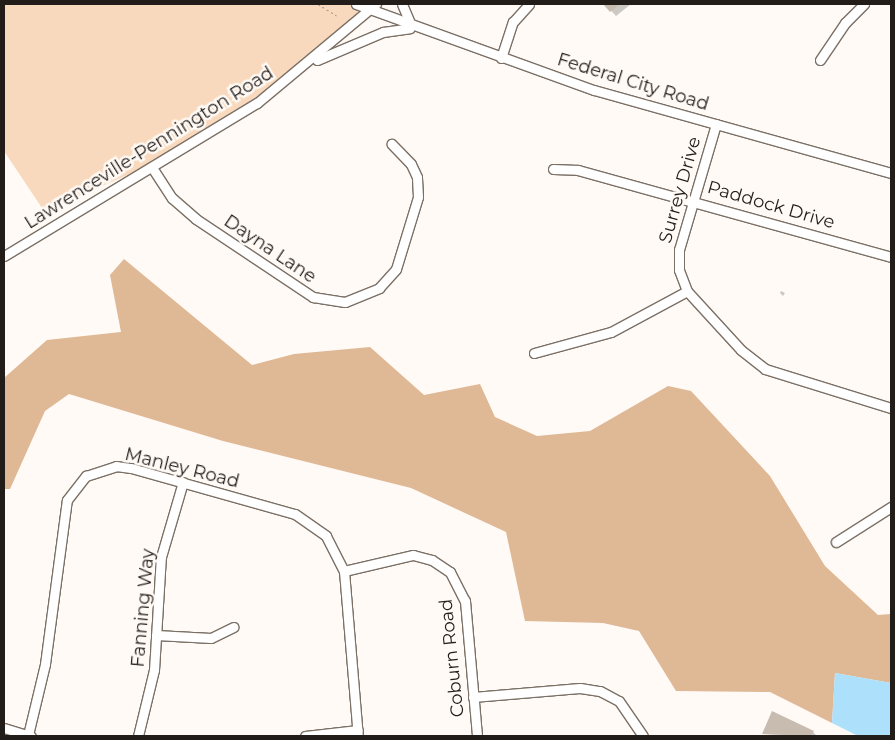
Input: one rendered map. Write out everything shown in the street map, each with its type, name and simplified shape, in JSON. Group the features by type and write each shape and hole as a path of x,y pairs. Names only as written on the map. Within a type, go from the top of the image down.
{"street":[{"name":"Federal City Road","path":"356,4 373,7 421,29 594,90 891,173"},
{"path":"402,4 411,25"},
{"path":"501,58 514,22 528,4"},
{"path":"820,60 845,23 864,4"},
{"name":"Lawrenceville-Pennington Road","path":"4,256 153,169 257,103 307,64 373,7"},
{"path":"307,64 392,29 421,29"},
{"name":"Surrey Drive","path":"716,124 678,260 687,292 741,350 765,369 891,408"},
{"name":"Dayna Lane","path":"153,169 172,198 196,219 313,297 345,302 379,288 396,269 418,197 417,177 411,164 392,144"},
{"name":"Paddock Drive","path":"553,169 578,170 694,200 891,257"},
{"path":"534,353 611,332 687,292"},
{"name":"Manley Road","path":"30,736 45,664 64,511 72,491 96,471 116,466 182,482 307,520 326,536 344,571 358,733"},
{"name":"Fanning Way","path":"138,736 152,688 161,557 182,482"},
{"path":"836,542 891,507"},
{"name":"Coburn Road","path":"344,571 413,555 432,560 450,572 465,601 477,736"},
{"path":"156,635 211,638 234,627"},
{"path":"473,697 580,688 600,691 619,701 643,736"},
{"path":"4,728 30,736"},
{"path":"305,736 358,733"}],"path":[{"path":"318,4 337,16"}],"shaded area":[{"path":"4,4 350,4 364,10 251,103 144,168 44,211 4,151"},
{"path":"124,259 252,365 294,354 370,347 424,395 480,384 495,417 537,436 590,431 668,386 691,391 770,476 825,566 878,615 891,614 891,683 835,673 832,723 770,692 676,691 639,631 603,623 525,621 506,532 411,488 223,441 69,394 45,411 10,489 4,489 4,378 47,340 121,332 110,275"}],"water":[{"path":"835,673 891,683 891,736 858,736 832,723"}],"building":[{"path":"603,4 620,4 610,12"},
{"path":"772,711 814,731 811,736 762,734"}]}
